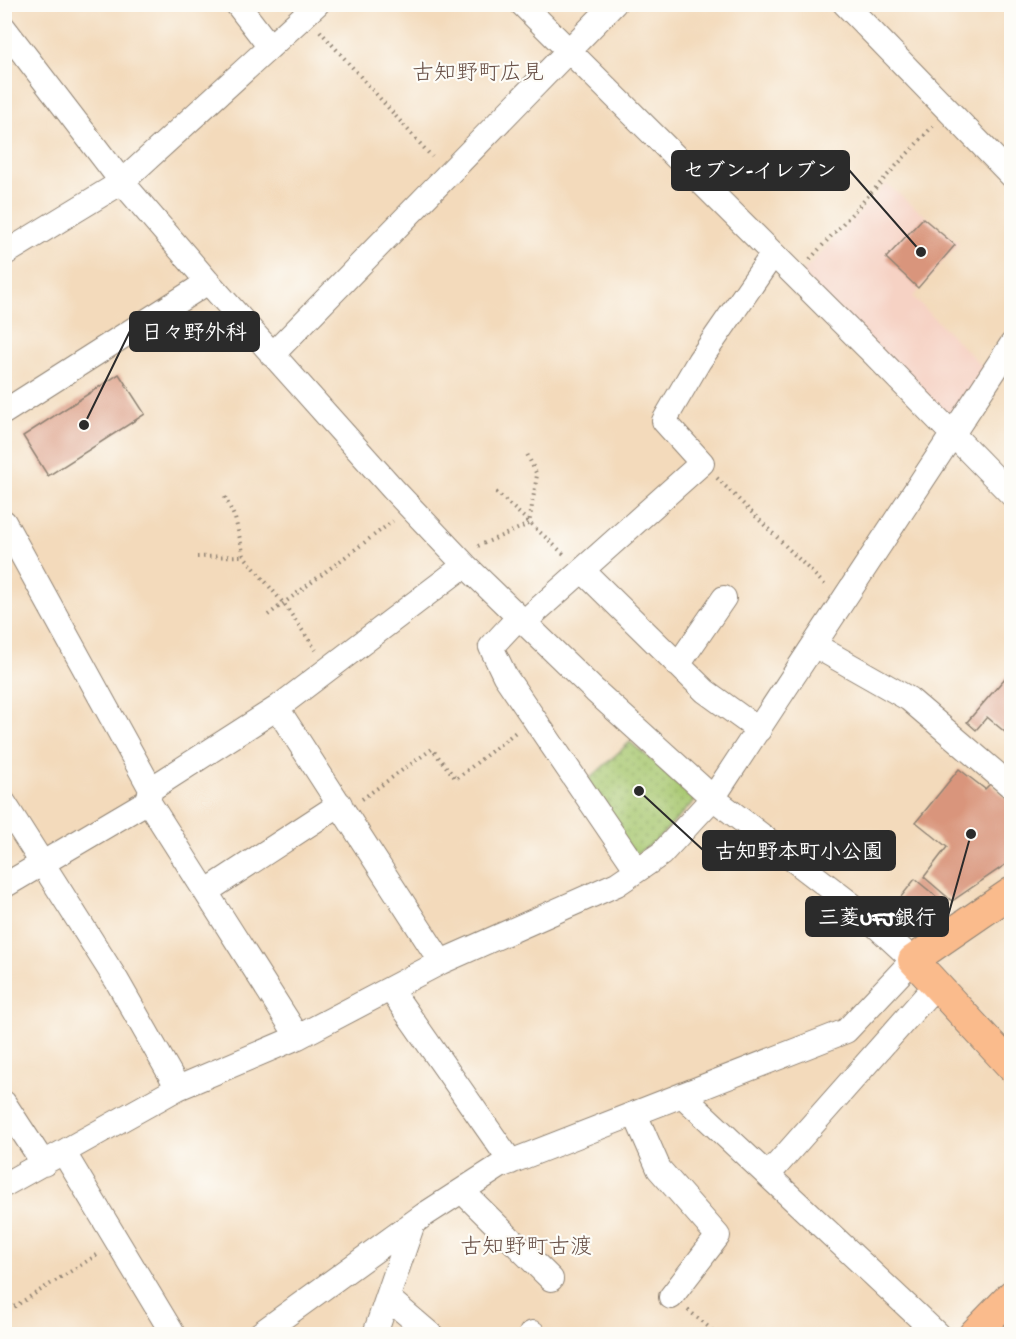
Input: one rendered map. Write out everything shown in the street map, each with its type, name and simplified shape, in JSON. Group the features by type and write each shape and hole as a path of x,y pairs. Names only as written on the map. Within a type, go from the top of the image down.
{"main road":[{"path":"1011,892 913,960 1011,1067"},
{"path":"974,1335 1011,1295"}],"street":[{"path":"237,4 270,47"},
{"path":"522,4 795,275 1011,495"},
{"path":"272,355 449,176 614,4"},
{"path":"854,8 1011,177"},
{"path":"4,254 122,182 311,10"},
{"path":"4,28 122,182 272,355 460,560 595,691 713,798 860,911 913,960 846,1031 500,1166 413,1223 260,1335"},
{"path":"637,870 505,676 491,647 702,463 664,421 699,361 773,254"},
{"path":"4,412 208,282"},
{"path":"4,1185 178,1088 298,1037 441,962 617,884 661,854 713,798 1011,344"},
{"path":"8,535 149,795 298,1037"},
{"path":"4,886 149,795 277,708 460,560"},
{"path":"582,570 705,691 759,730"},
{"path":"678,665 724,598"},
{"path":"814,645 909,699 1011,787"},
{"path":"277,708 441,962"},
{"path":"4,803 117,981 178,1088"},
{"path":"207,891 342,808"},
{"path":"768,1175 936,985"},
{"path":"391,990 511,1162"},
{"path":"682,1095 937,1335"},
{"path":"4,1103 54,1159 118,1242 173,1335"},
{"path":"635,1114 659,1169 718,1236 671,1297"},
{"path":"462,1191 551,1279"},
{"path":"375,1335 413,1223"},
{"path":"388,1298 430,1335"}],"path":[{"path":"311,10 449,176"},
{"path":"795,275 948,110"},
{"path":"527,454 537,475 529,524"},
{"path":"702,463 842,602"},
{"path":"496,492 582,570"},
{"path":"225,498 235,518 244,556 284,604 328,668"},
{"path":"267,615 411,508"},
{"path":"460,560 529,524"},
{"path":"197,557 244,556"},
{"path":"342,808 432,749 456,779 534,717"},
{"path":"4,1313 118,1242"},
{"path":"671,1297 711,1329 713,1335"}],"shaded area":[{"path":"886,184 959,243 913,297 987,371 951,426 801,274"}],"green space":[{"path":"630,742 697,798 655,842 634,855 584,784"}],"building":[{"path":"923,218 955,245 918,288 886,258"},
{"path":"119,374 145,414 48,476 23,436"},
{"path":"1012,670 1012,738 987,717 976,730 967,722"},
{"path":"959,769 985,789 990,784 1012,803 1012,860 952,901 924,877 947,847 916,822"},
{"path":"915,879 944,903 916,924 893,907"}],"place":[{"name":"セブン-イレブン","path":"921,252"},
{"name":"日々野外科","path":"84,425"},
{"name":"古知野本町小公園","path":"639,791"},
{"name":"三菱UFJ銀行","path":"971,834"}],"district":[{"name":"古知野町広見","path":"478,75"},
{"name":"古知野町古渡","path":"526,1249"}]}
